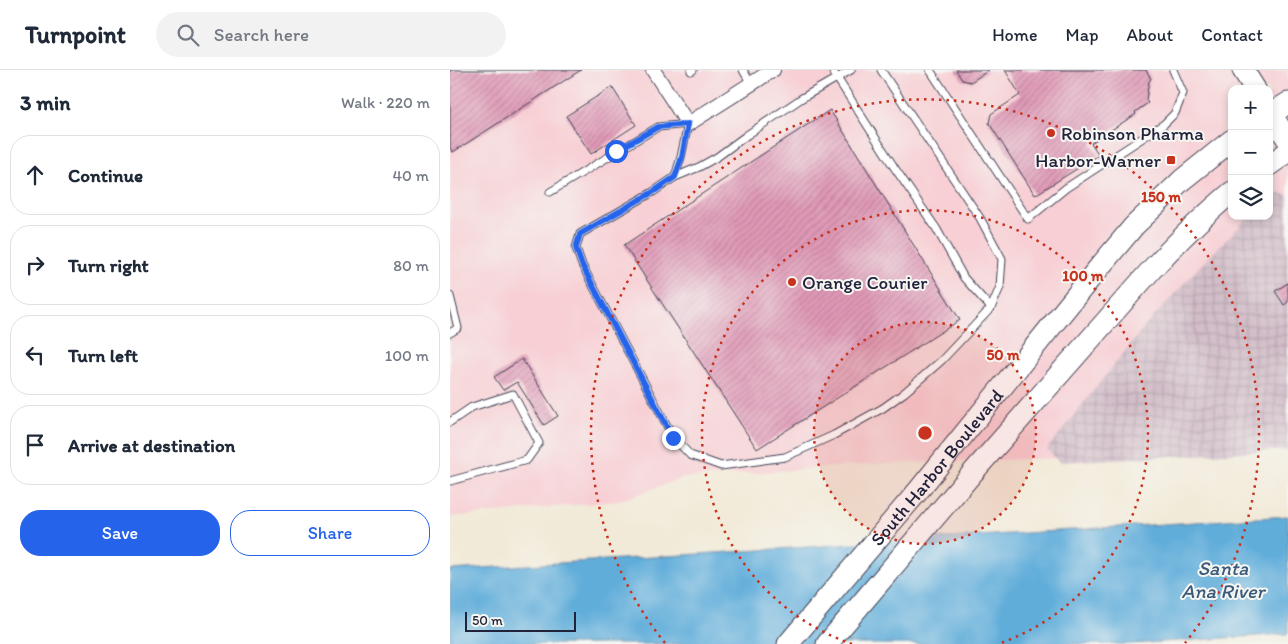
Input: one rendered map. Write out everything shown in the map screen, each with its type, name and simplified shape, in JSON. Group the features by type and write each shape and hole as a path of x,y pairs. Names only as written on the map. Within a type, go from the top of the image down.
{"main road":[{"path":"1243,70 1252,85"},
{"path":"1274,111 1288,140"},
{"name":"South Harbor Boulevard","path":"788,644 918,491 1134,226 1182,180 1228,143"},
{"path":"1273,161 1288,152"},
{"name":"South Harbor Boulevard","path":"827,644 959,488 1164,256 1212,208 1228,195"}],"street":[{"path":"654,70 688,124 773,70"}],"lane":[{"path":"743,70 751,84"},
{"path":"832,70 894,167 936,228 964,278 991,308"},
{"path":"851,70 802,98 717,157 675,177 653,192 580,234 576,248 582,265 673,438 690,455 721,466 785,457 834,436 883,408 904,393 942,360 991,308 1000,287 1002,259 980,218 880,70"},
{"path":"930,70 1028,219 1066,188 1164,124 1175,114 1183,93 1173,70"},
{"path":"550,192 658,127 688,124 682,157 675,177"},
{"path":"450,296 458,328 450,333"},
{"path":"450,422 472,407 513,394 539,443 527,460 450,481"}],"shaded area":[{"path":"450,70 1288,70 1288,448 1224,453 877,464 684,478 618,501 450,517"},
{"path":"1281,193 1288,196 1288,450 1059,462 1047,449 1146,325 1201,265 1246,220 1273,220 1273,197"}],"water":[{"name":"Santa Ana River","path":"1288,516 1288,634 1130,644 450,644 450,570"}],"building":[{"path":"450,70 581,70 453,152 450,148"},
{"path":"956,70 989,70 971,82 962,80"},
{"name":"Robinson Pharma","path":"1005,70 1146,70 1151,79 1146,100 1148,103 1135,112 1136,114 1091,143 1099,155 1035,195 989,123 991,114 1020,95"},
{"path":"612,87 636,125 591,154 566,116"},
{"name":"Orange Courier","path":"830,110 960,320 757,449 624,245"},
{"path":"1288,283 1288,302 1284,305 1275,291"},
{"path":"522,359 558,416 544,425 517,382 503,390 494,377"}],"place":[{"name":"Robinson Pharma","path":"1051,133"},
{"name":"Harbor-Warner","path":"1171,160"},
{"name":"Orange Courier","path":"792,282"}],"route":[{"path":"616,151 658,127 688,124 682,157 675,177 653,192 580,234 576,248 582,265 673,438"}]}
